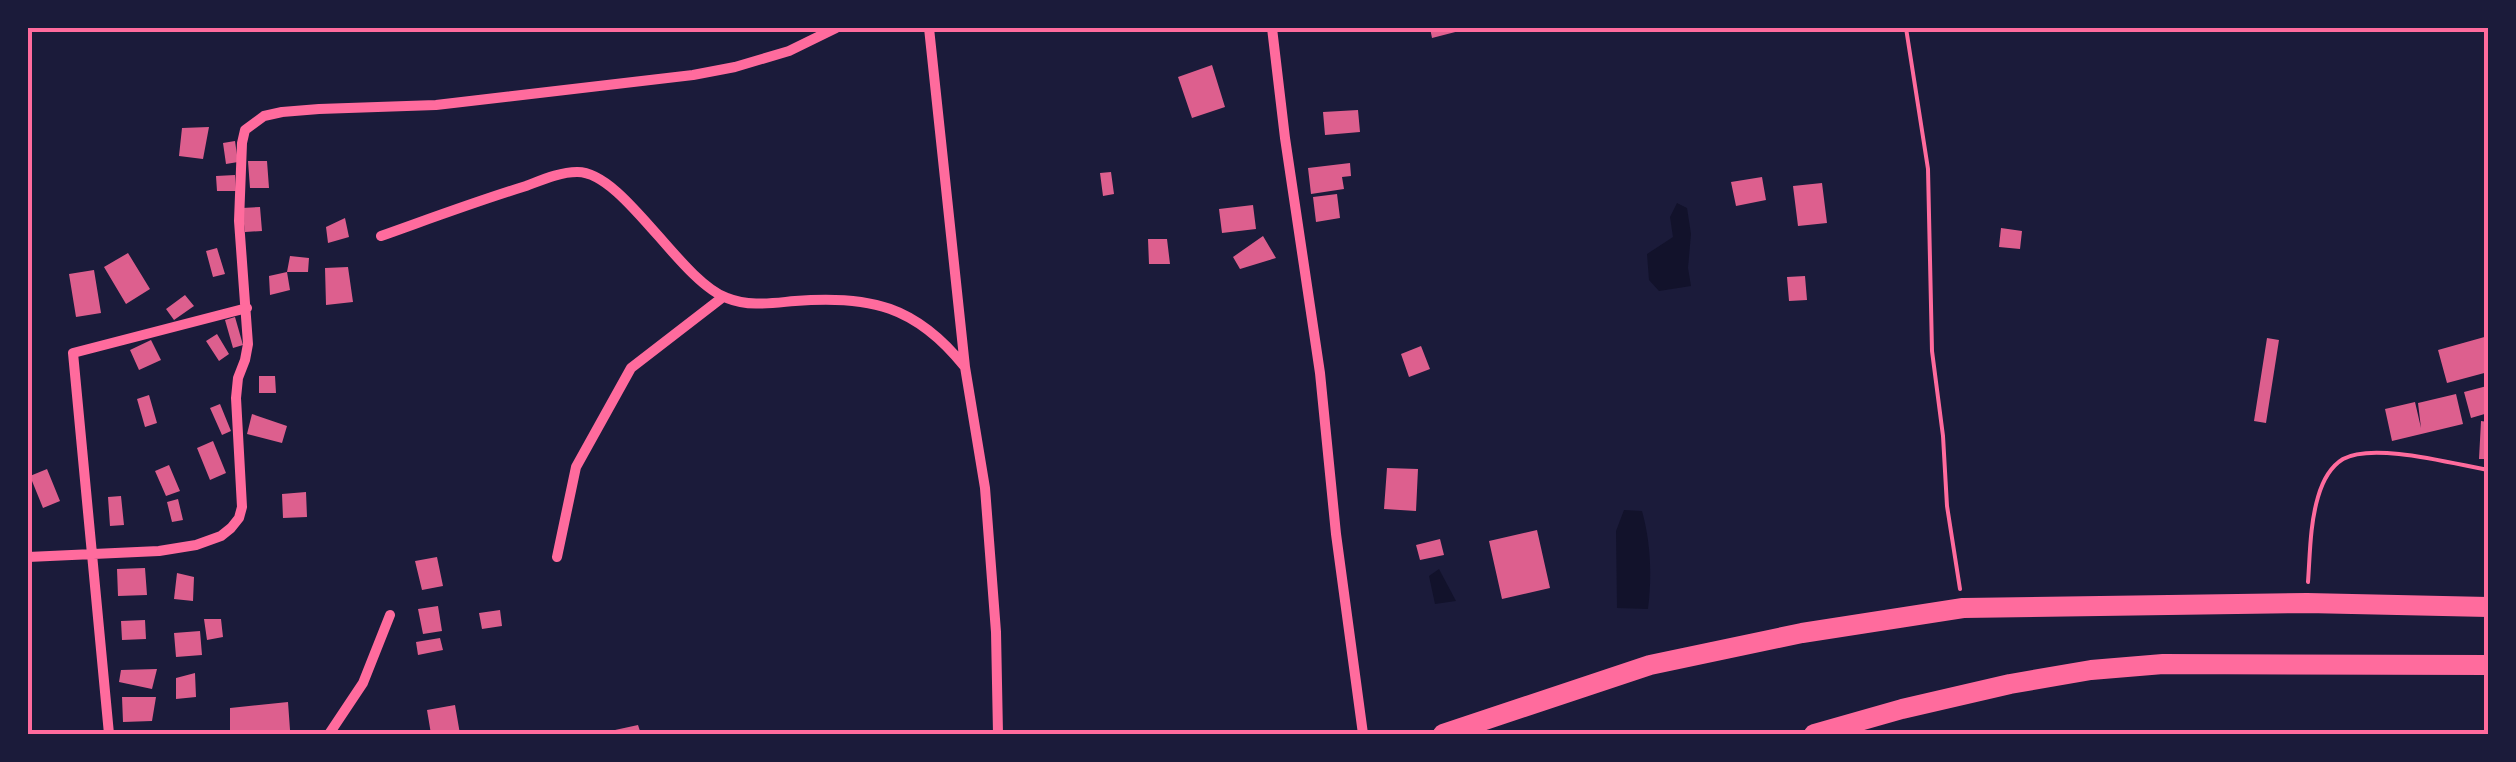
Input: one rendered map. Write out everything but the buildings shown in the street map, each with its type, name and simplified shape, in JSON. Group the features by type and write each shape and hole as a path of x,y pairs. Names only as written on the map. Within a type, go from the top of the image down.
{"highway":[{"path":"1444,734 1650,665 1802,633 1963,608 2306,603 2488,607"},
{"path":"1814,734 2010,684 2092,670 2163,664 2488,665"}],"street":[{"path":"28,557 160,551 196,545 221,536 239,518 242,494 236,398 238,378 248,351 239,221 242,143 245,130 264,116 319,109 436,106 692,75 789,51 836,28"},
{"path":"929,28 965,367 985,488 996,632 998,734"},
{"path":"1272,28 1320,374 1336,534 1363,734"},
{"path":"381,236 557,175 590,174 635,208 704,285 723,297 743,303 847,299 879,304 927,327 965,367"},
{"path":"557,557 576,466 631,368 723,297"},
{"path":"109,734 72,353 246,308"},
{"path":"329,734 364,683 390,615"}],"path":[{"path":"1906,28 1928,169 1932,352 1947,506 1963,608"},
{"path":"2306,603 2313,518 2319,493 2331,470 2345,458 2371,452 2488,470"}],"shaded area":[{"path":"1677,203 1687,208 1691,286 1659,291 1649,280 1647,254 1673,237 1670,217"},
{"path":"1624,510 1642,511 1645,523 1650,560 1648,609 1617,608 1616,531"},
{"path":"1439,569 1456,601 1435,604 1429,576"}]}
